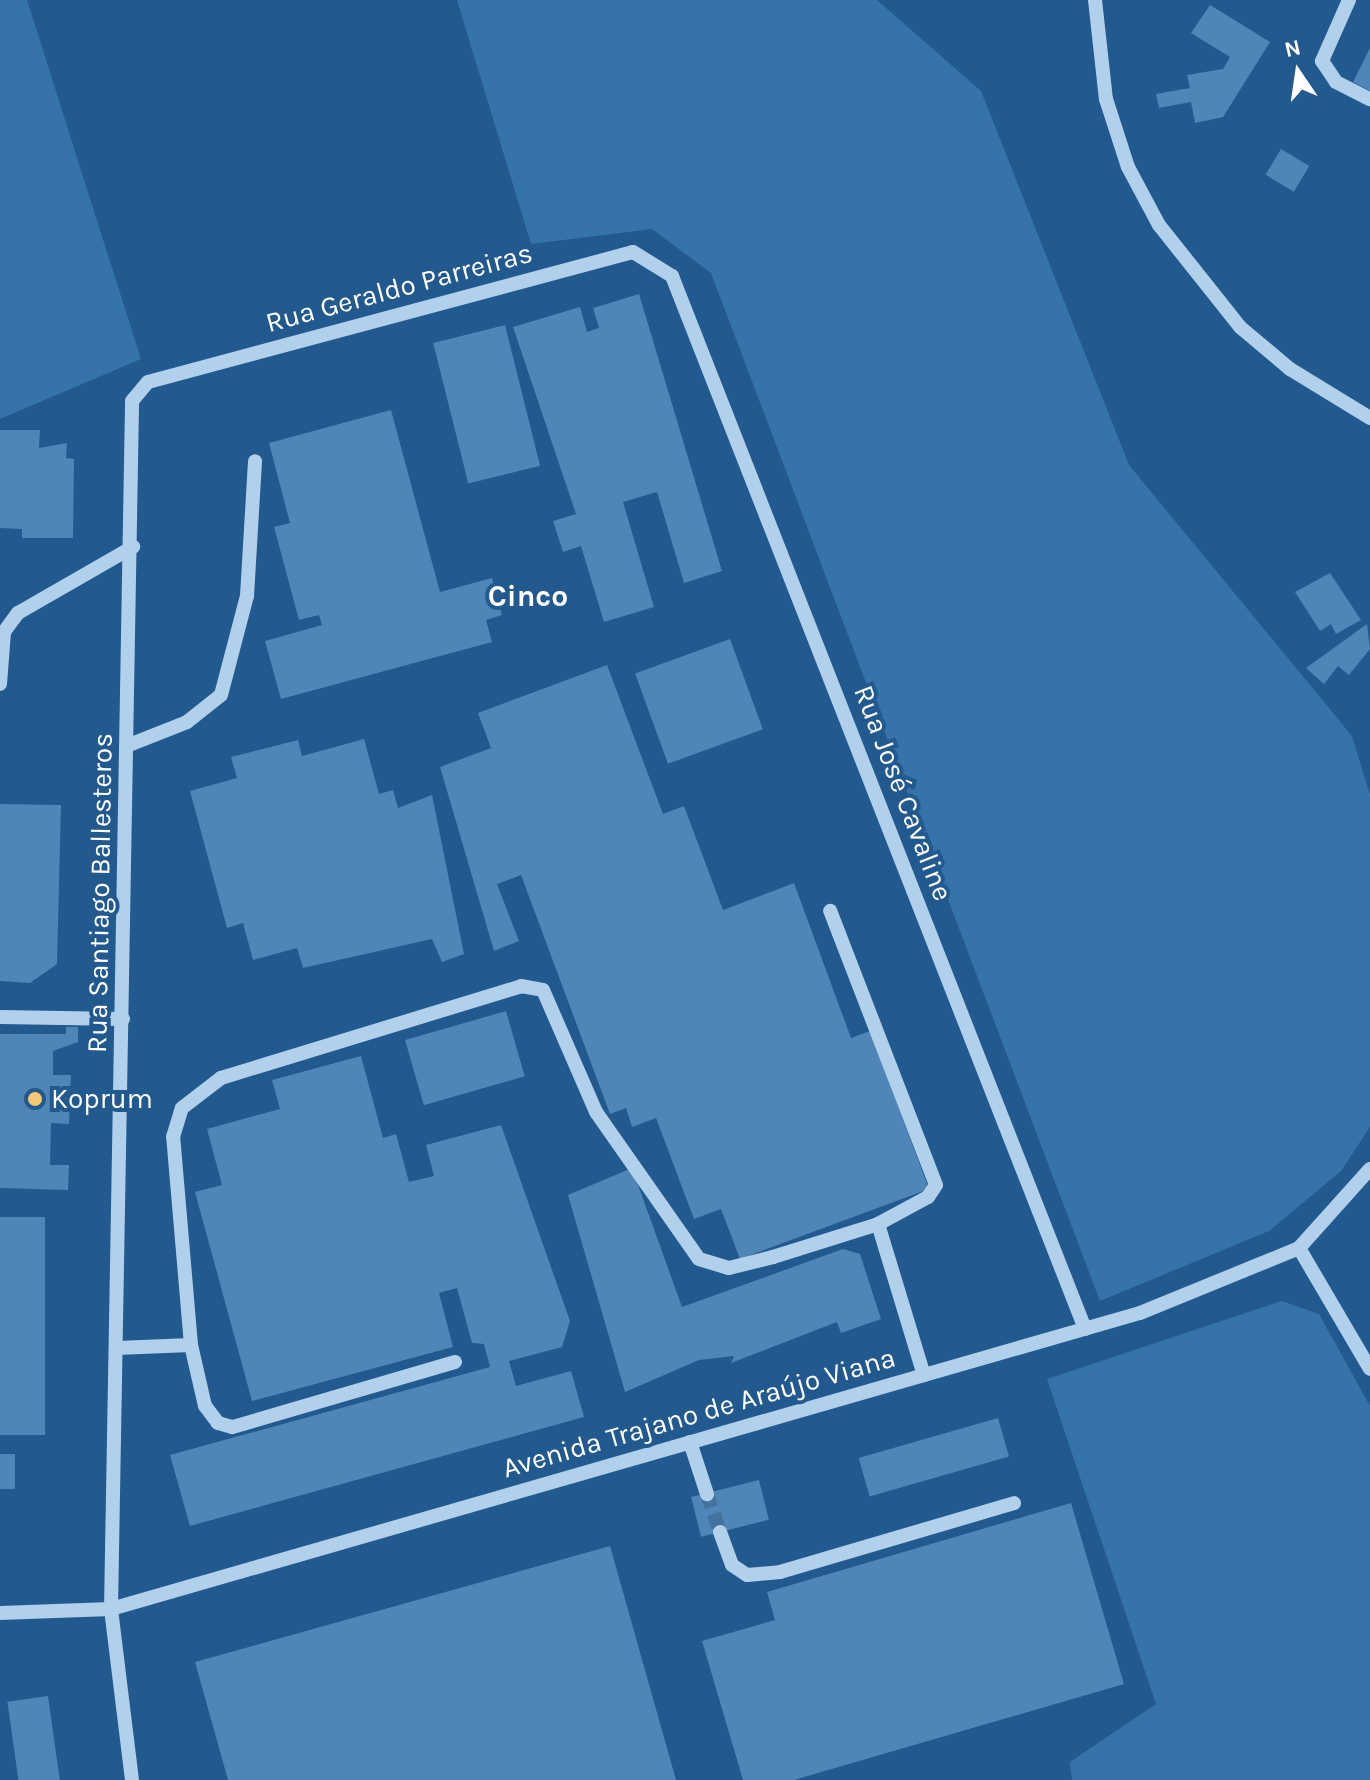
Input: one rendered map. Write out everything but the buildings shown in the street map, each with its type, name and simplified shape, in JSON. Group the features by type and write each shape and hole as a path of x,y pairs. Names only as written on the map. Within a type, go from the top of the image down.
{"street":[{"path":"1095,0 1106,99 1128,167 1159,225 1240,327 1290,369 1370,418"},
{"path":"1349,0 1322,61 1336,82 1370,99"},
{"name":"Rua Geraldo Parreiras","path":"136,391 633,252 672,276"},
{"name":"Rua José Cavaline","path":"672,276 1085,1329"},
{"name":"Rua Santiago Ballesteros","path":"132,1780 111,1609 136,391"},
{"path":"129,745 187,722 221,695 247,596 255,461"},
{"path":"0,684 4,632 18,613 133,547"},
{"path":"455,1362 232,1427 205,1406 191,1345 173,1137 182,1108 221,1078 521,986 543,990 596,1112 699,1259 729,1268 878,1224 928,1197 934,1172 830,911"},
{"path":"0,1017 123,1019"},
{"name":"Avenida Trajano de Araújo Viana","path":"0,1613 111,1609 1085,1329 1299,1248 1370,1169"},
{"path":"878,1224 924,1375"},
{"path":"1299,1248 1370,1369"},
{"path":"117,1348 191,1345"},
{"path":"690,1442 707,1494"},
{"path":"720,1532 732,1565 747,1575 780,1572 1014,1503"}],"shaded area":[{"path":"0,0 27,0 141,359 0,419"},
{"path":"457,0 877,0 981,91 1129,465 1352,736 1370,795 1370,1127 1341,1171 1269,1231 1100,1301 711,273 652,229 531,244"},
{"path":"1282,1301 1319,1314 1370,1406 1370,1780 1072,1780 1070,1762 1156,1704 1047,1379"}],"tunnel":[{"path":"707,1494 720,1532"}],"place":[{"name":"Koprum","path":"35,1099"}],"district":[{"name":"Cinco","path":"528,596"}]}
